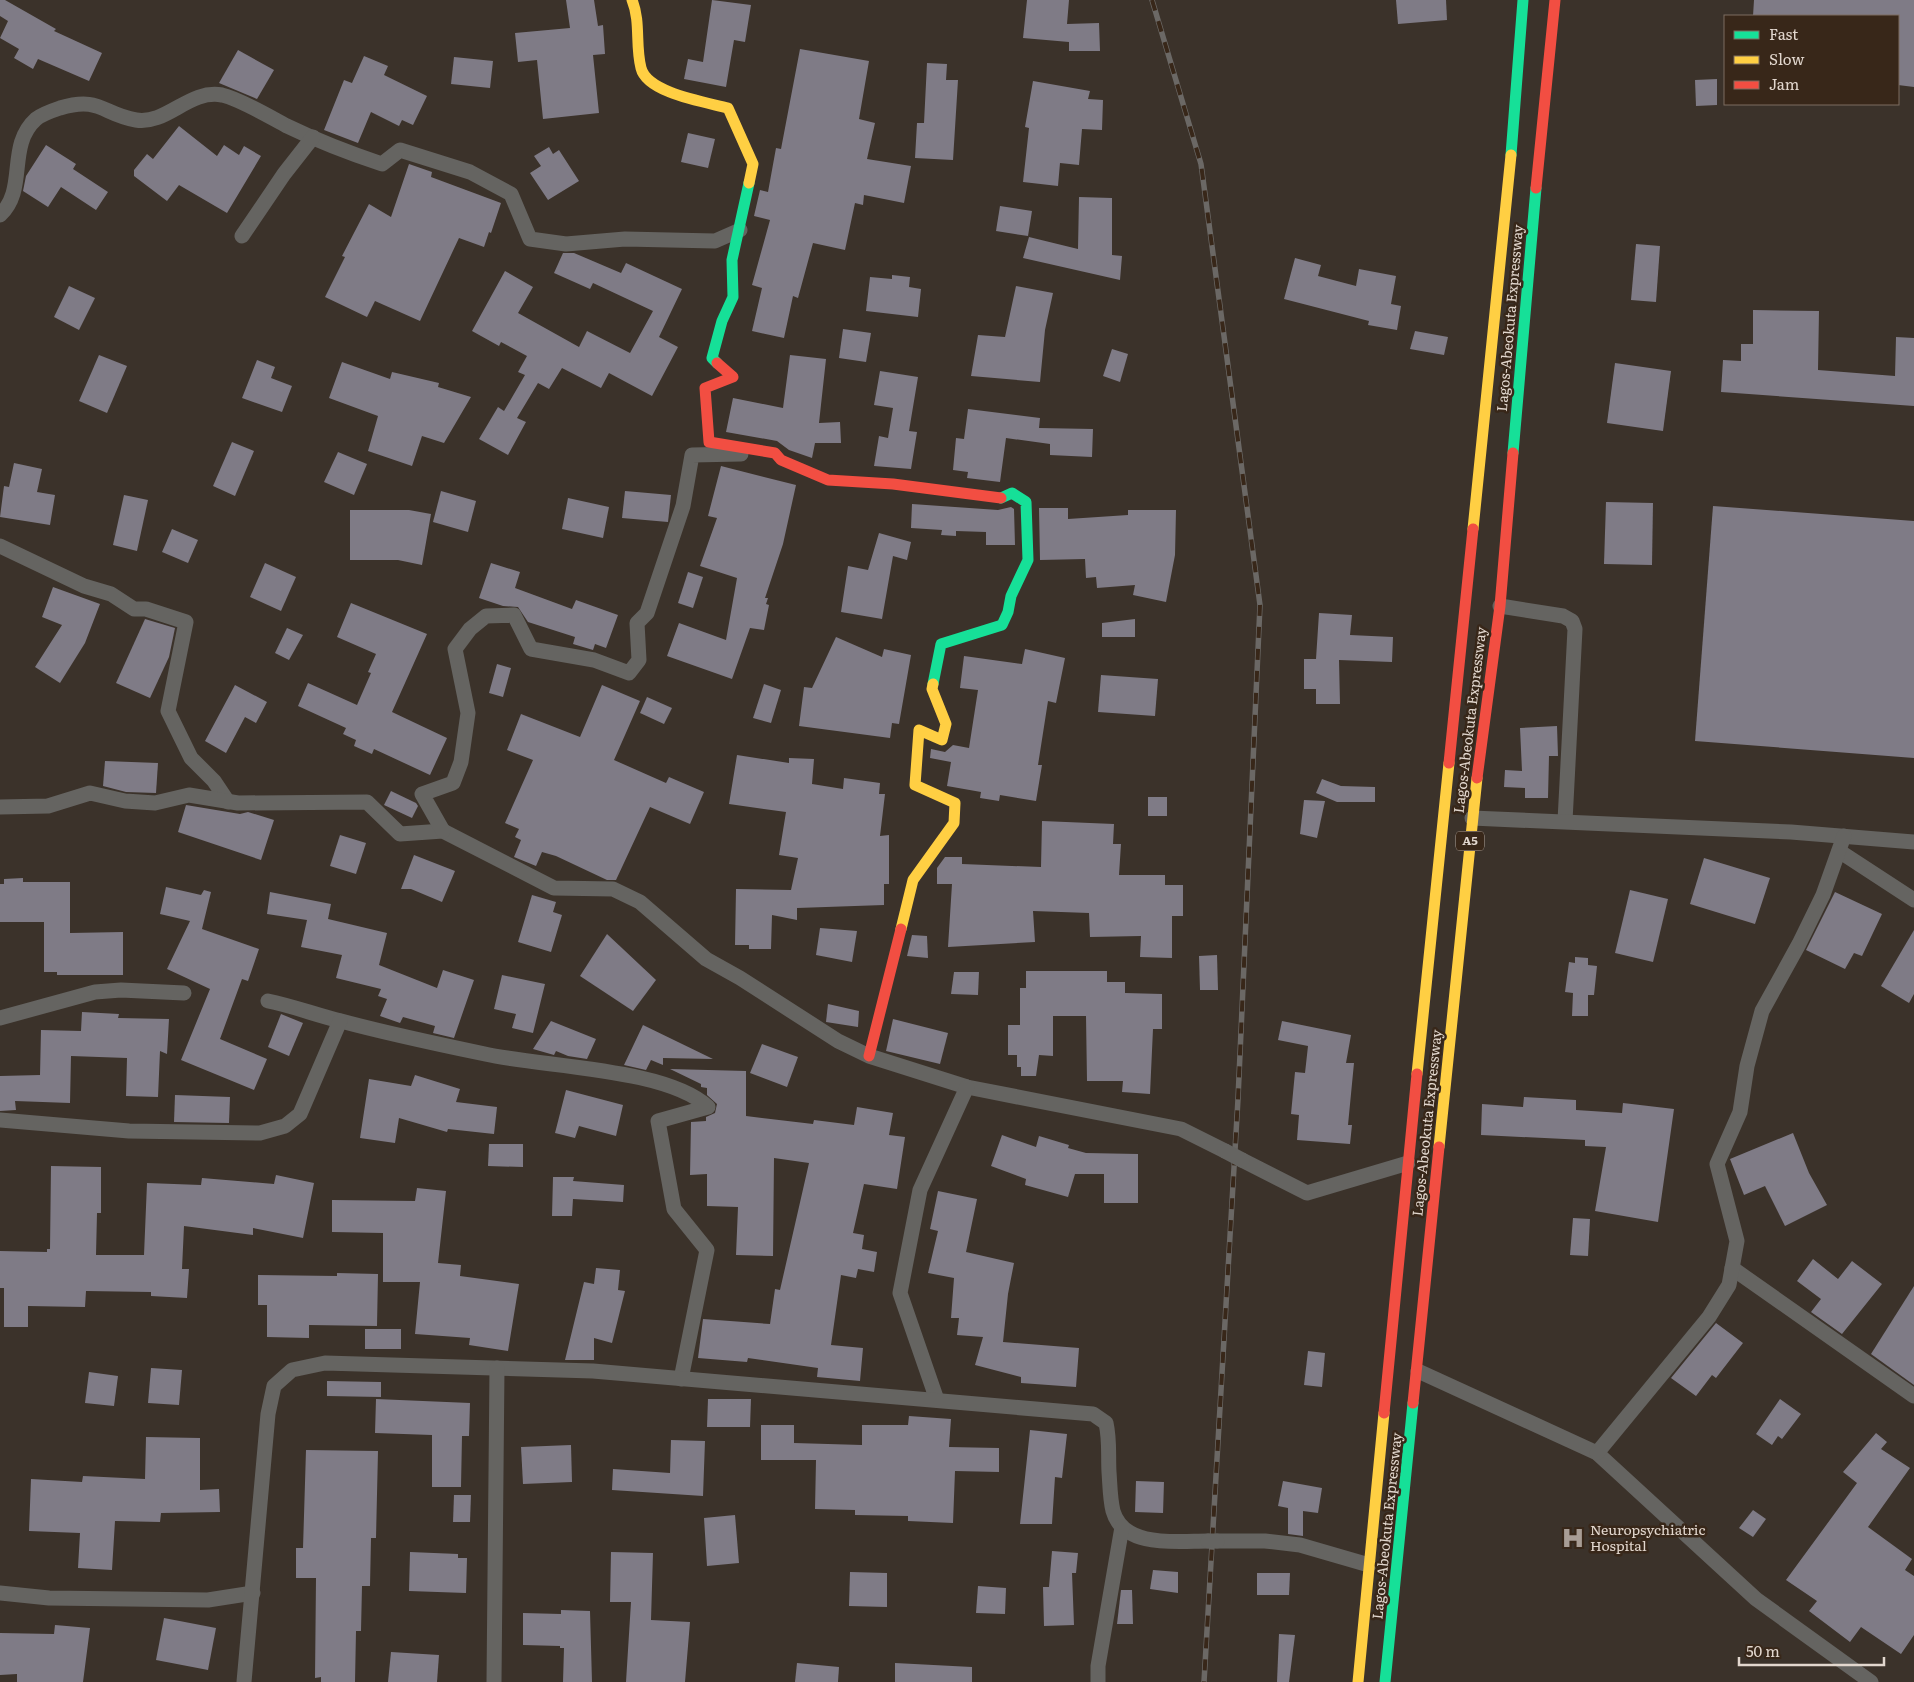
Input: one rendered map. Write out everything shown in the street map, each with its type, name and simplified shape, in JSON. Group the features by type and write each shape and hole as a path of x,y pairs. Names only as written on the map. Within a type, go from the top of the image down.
{"main road":[{"path":"632,0 637,14 641,68 646,79 661,89 728,108 753,164 732,260 733,297 722,321 712,358 733,378 705,388 709,442 775,453 781,460 828,480 902,485 1000,498 1012,493 1026,502 1028,560 1011,596 1008,612 1002,625 942,644 932,689 946,724 942,740 919,730 915,785 955,803 954,823 913,880 868,1056"},
{"name":"Lagos-Abeokuta Expressway","path":"1358,1682 1408,1163 1507,206 1517,101 1523,0"},
{"name":"Lagos-Abeokuta Expressway","path":"1385,1682 1418,1371 1472,818 1500,606 1531,239 1555,0"}],"street":[{"path":"0,215 12,202 16,186 18,149 24,132 37,118 50,111 79,102 96,105 136,120 153,119 189,100 222,95 340,150 382,164 400,150 470,172 511,194 530,239 566,244 625,240 715,242 740,230"},
{"path":"242,236 284,174 313,138"},
{"path":"443,831 422,794 453,783 461,762 468,714 455,649 470,629 486,616 514,615 531,648 594,660 629,673 639,660 637,623 647,613 683,506 692,456 775,453"},
{"path":"0,546 84,586 111,594 134,609 146,609 186,622 168,711 191,758 214,781 228,802"},
{"path":"1500,606 1563,616 1572,621 1575,629 1565,821"},
{"path":"0,807 48,806 90,793 125,801 155,803 188,795 228,802 367,802 400,834 443,831 554,888 613,889 640,902 706,959 740,978 838,1041 868,1056 967,1088 1181,1129 1307,1192 1408,1163"},
{"path":"1472,818 1844,836 1914,842"},
{"path":"1597,1453 1709,1317 1729,1285 1737,1241 1717,1164 1740,1112 1747,1066 1762,1011 1807,928 1822,896 1844,836"},
{"path":"1839,851 1914,900"},
{"path":"0,1018 95,992 121,990 184,993"},
{"path":"268,1001 300,1007 340,1021 488,1055 612,1072 661,1084 697,1097 708,1107 658,1121 674,1209 707,1250 681,1379"},
{"path":"0,1120 138,1131 260,1133 285,1126 300,1114 340,1021"},
{"path":"937,1400 900,1293 920,1190 967,1088"},
{"path":"1732,1268 1914,1396"},
{"path":"244,1682 268,1414 274,1386 292,1370 325,1363 593,1371 1093,1414 1106,1423 1110,1441 1109,1470 1113,1512 1122,1527 1138,1537 1156,1541 1265,1541 1300,1545 1369,1564"},
{"path":"494,1682 497,1368"},
{"path":"1418,1371 1597,1453 1756,1599 1870,1682"},
{"path":"1098,1682 1098,1666 1122,1527"},
{"path":"0,1593 49,1598 208,1600 253,1593"}],"building":[{"path":"0,0 5,0 56,29 54,31 102,53 89,81 38,59 33,69 14,58 19,49 0,38 8,21 0,16"},
{"path":"566,0 594,0 598,26 603,25 605,54 593,55 599,113 543,119 537,60 518,62 515,33 570,28"},
{"path":"712,0 751,5 745,42 734,40 726,87 684,79 688,59 703,62"},
{"path":"1027,0 1069,0 1067,24 1099,23 1100,51 1069,51 1069,42 1023,38"},
{"path":"1396,0 1446,0 1447,20 1398,24"},
{"path":"1754,0 1914,0 1914,87 1899,85 1899,15 1753,15"},
{"path":"800,49 869,61 859,119 875,123 867,159 911,166 904,203 864,195 863,205 855,203 845,250 813,243 798,298 793,296 784,338 752,331 762,288 752,285 770,220 754,216 760,190 768,192 776,148 781,149"},
{"path":"238,50 274,70 257,99 219,83"},
{"path":"364,56 388,66 384,75 427,96 413,125 402,120 399,126 371,112 358,143 324,130 344,80 352,83"},
{"path":"454,57 493,61 490,88 451,84"},
{"path":"927,63 947,64 946,80 958,80 953,160 915,158 917,123 924,123"},
{"path":"1717,79 1717,105 1696,106 1695,80"},
{"path":"1033,81 1090,91 1088,99 1103,100 1102,130 1082,129 1079,165 1060,163 1058,186 1023,182 1029,128 1025,127"},
{"path":"179,126 217,156 224,145 239,155 244,146 261,156 227,213 179,185 167,201 134,176 134,170 147,154 153,159"},
{"path":"688,133 715,139 708,168 681,162"},
{"path":"46,145 76,164 73,169 108,192 96,210 61,187 48,207 23,191 26,176"},
{"path":"549,147 553,154 559,150 579,181 548,200 530,173 541,166 534,156"},
{"path":"409,164 432,172 431,177 501,203 484,247 459,238 420,321 375,301 367,317 325,297 345,257 342,256 369,204 391,217"},
{"path":"1079,197 1112,198 1112,255 1122,256 1120,280 1023,258 1029,237 1078,249"},
{"path":"1000,206 1032,211 1028,236 996,231"},
{"path":"1636,244 1660,246 1656,302 1631,300"},
{"path":"563,253 574,253 621,273 626,263 682,289 659,337 678,347 652,396 609,373 601,388 562,368 549,389 538,383 517,418 526,422 508,455 479,439 498,407 504,411 525,375 518,372 527,356 501,342 499,346 472,331 505,271 533,287 518,313 579,347 587,331 630,353 653,311 593,283 590,289 554,273"},
{"path":"1295,258 1321,265 1318,276 1356,286 1359,269 1396,276 1391,304 1401,306 1397,330 1368,325 1369,321 1284,299"},
{"path":"892,275 910,277 909,287 921,289 918,317 866,311 870,277 892,279"},
{"path":"69,286 95,298 79,330 54,317"},
{"path":"1016,286 1053,293 1045,330 1040,382 971,376 978,335 1005,337"},
{"path":"1753,310 1819,311 1818,370 1895,376 1896,337 1914,338 1914,406 1721,392 1723,360 1741,361 1741,344 1753,344"},
{"path":"843,329 871,333 866,362 839,358"},
{"path":"1415,331 1448,337 1444,355 1410,349"},
{"path":"1112,349 1128,354 1120,382 1103,376"},
{"path":"99,355 127,366 107,413 79,401"},
{"path":"790,355 826,359 819,423 840,422 841,443 815,443 812,458 789,450 777,441 726,432 733,398 783,408"},
{"path":"257,360 275,367 271,378 292,386 282,412 242,398"},
{"path":"342,362 390,379 392,372 439,383 438,387 471,397 444,443 422,436 412,466 368,451 378,416 329,398"},
{"path":"1615,363 1671,371 1663,431 1607,423"},
{"path":"880,371 918,377 909,431 917,432 911,469 874,466 879,436 888,438 893,408 874,405"},
{"path":"968,409 1040,418 1039,428 1093,429 1092,457 1050,455 1050,444 1006,438 1000,482 967,478 968,472 953,470 956,438 964,439"},
{"path":"232,442 254,451 235,496 213,486"},
{"path":"338,452 367,464 354,495 324,482"},
{"path":"14,463 42,469 37,492 55,495 50,525 0,517 4,486 9,487"},
{"path":"721,466 796,485 783,544 765,598 768,598 766,604 769,605 764,630 750,628 732,679 667,656 679,623 726,640 737,578 700,566 717,518 708,516"},
{"path":"441,491 476,501 468,532 433,522"},
{"path":"625,491 671,495 668,522 622,518"},
{"path":"124,495 148,500 137,551 113,545"},
{"path":"568,498 609,507 603,538 562,529"},
{"path":"1606,502 1653,503 1652,565 1604,564"},
{"path":"912,504 998,510 1011,507 1014,509 1015,545 986,545 986,532 956,531 956,536 941,535 942,530 911,528"},
{"path":"1713,506 1914,521 1914,758 1695,741"},
{"path":"1039,508 1068,508 1068,519 1128,515 1128,510 1176,510 1175,555 1166,602 1133,595 1135,585 1097,588 1096,577 1086,578 1085,559 1040,560"},
{"path":"350,510 409,510 431,514 422,565 398,560 350,560"},
{"path":"172,529 198,540 188,563 162,552"},
{"path":"879,533 911,542 907,560 893,556 882,619 841,612 848,566 868,570"},
{"path":"265,563 296,577 281,611 250,597"},
{"path":"491,563 520,572 515,588 572,609 576,600 618,615 606,648 595,644 593,650 573,644 575,637 528,622 518,607 503,606 479,598"},
{"path":"688,572 703,577 693,608 678,603"},
{"path":"53,587 100,604 85,643 60,683 35,667 62,625 42,617"},
{"path":"351,603 427,634 392,712 447,738 430,775 374,749 372,754 354,746 356,740 343,734 346,728 298,706 308,683 357,705 371,673 368,672 376,654 337,637"},
{"path":"1319,613 1352,615 1350,635 1393,637 1392,662 1339,660 1340,704 1316,704 1316,689 1304,689 1304,659 1316,659"},
{"path":"145,619 175,628 169,657 150,698 116,683"},
{"path":"1135,619 1135,637 1102,637 1102,623"},
{"path":"287,628 303,635 289,660 275,653"},
{"path":"836,637 882,657 884,649 911,655 899,724 892,723 890,738 799,726 804,687 812,688"},
{"path":"1025,649 1065,658 1056,703 1048,701 1038,765 1042,765 1036,801 1000,795 999,801 980,798 981,792 947,786 951,762 930,758 931,749 945,752 953,745 969,748 978,690 960,688 964,656 1022,664"},
{"path":"497,664 511,668 503,697 489,693"},
{"path":"1101,675 1158,679 1155,716 1098,712"},
{"path":"764,684 781,690 771,723 753,718"},
{"path":"235,685 267,702 256,723 245,717 226,753 205,741"},
{"path":"602,685 640,701 614,760 666,783 669,777 704,792 690,824 650,807 616,880 607,880 556,856 542,852 536,866 514,857 521,840 515,837 519,829 505,823 533,760 507,750 521,714 580,737"},
{"path":"647,697 672,708 664,724 640,713"},
{"path":"1557,726 1558,756 1549,756 1548,798 1525,798 1525,788 1504,787 1505,770 1522,771 1520,728"},
{"path":"737,755 789,763 789,758 814,759 812,784 843,789 844,778 880,783 879,794 885,794 880,836 889,835 889,884 884,884 884,905 797,908 797,920 772,915 771,949 749,949 749,945 735,945 736,889 791,890 798,858 779,855 786,812 729,804"},
{"path":"105,761 158,763 156,793 126,792 103,786"},
{"path":"1322,779 1341,786 1375,787 1375,802 1337,802 1316,793"},
{"path":"391,791 416,803 418,806 412,818 384,805"},
{"path":"1148,797 1167,797 1167,816 1148,816"},
{"path":"1304,800 1325,801 1317,838 1300,834"},
{"path":"186,805 240,814 248,812 274,820 261,860 178,832"},
{"path":"1042,821 1114,824 1113,844 1121,844 1119,875 1165,875 1165,885 1183,885 1183,916 1172,916 1172,958 1140,957 1141,936 1090,937 1089,913 1033,911 1035,942 948,947 952,884 937,884 937,868 945,857 962,857 962,864 1041,867"},
{"path":"340,835 366,843 356,874 330,866"},
{"path":"414,855 455,871 442,902 411,889 401,889"},
{"path":"1704,858 1770,878 1755,924 1690,904"},
{"path":"23,878 23,882 70,882 70,933 123,932 123,975 57,975 57,972 44,972 44,922 0,922 0,884 4,884 4,879"},
{"path":"166,887 201,895 204,890 211,892 202,929 259,949 248,981 242,979 220,1039 267,1059 254,1090 181,1060 210,989 167,969 190,921 160,914"},
{"path":"1630,890 1668,899 1653,962 1615,953"},
{"path":"270,892 331,904 328,919 387,933 379,965 437,988 443,970 474,980 454,1038 433,1033 435,1026 403,1017 400,1023 380,1016 387,999 378,996 381,989 336,978 342,955 301,947 307,920 267,914"},
{"path":"1835,892 1882,914 1862,956 1854,953 1845,969 1806,950"},
{"path":"532,895 556,902 553,912 562,915 551,952 518,942"},
{"path":"820,928 857,931 852,962 816,955"},
{"path":"1914,930 1914,994 1909,1003 1881,986"},
{"path":"607,934 656,980 633,1011 580,976"},
{"path":"912,935 927,936 928,958 907,956"},
{"path":"1217,955 1218,990 1200,990 1199,956"},
{"path":"1575,957 1588,958 1588,965 1597,966 1594,995 1588,995 1588,1016 1572,1016 1573,993 1565,992 1569,962 1575,963"},
{"path":"1026,971 1107,971 1107,982 1125,982 1125,993 1162,994 1162,1029 1153,1029 1150,1094 1122,1092 1123,1081 1087,1081 1086,1016 1053,1016 1053,1056 1039,1055 1036,1076 1021,1076 1021,1067 1017,1067 1017,1055 1008,1055 1008,1025 1020,1025 1020,988 1026,988"},
{"path":"954,972 979,972 978,995 951,994"},
{"path":"502,975 545,984 533,1033 512,1028 516,1014 494,1009"},
{"path":"828,1004 859,1011 858,1027 826,1022"},
{"path":"82,1012 119,1014 118,1018 169,1019 167,1054 160,1051 158,1097 126,1096 127,1058 71,1056 70,1103 15,1101 16,1110 0,1111 0,1076 40,1075 41,1030 81,1031"},
{"path":"281,1014 303,1023 289,1056 268,1047"},
{"path":"893,1019 948,1033 940,1064 886,1051"},
{"path":"551,1021 596,1039 587,1059 568,1056 556,1051 554,1055 533,1049"},
{"path":"1282,1021 1351,1035 1346,1063 1354,1063 1348,1125 1352,1125 1350,1144 1297,1140 1299,1115 1291,1114 1295,1072 1305,1073 1308,1046 1278,1040"},
{"path":"643,1025 713,1059 663,1058 663,1065 651,1060 646,1070 624,1065"},
{"path":"762,1044 798,1057 787,1087 750,1073"},
{"path":"670,1069 746,1071 746,1116 813,1124 814,1120 854,1125 857,1107 893,1113 889,1135 905,1137 897,1189 864,1184 853,1233 864,1235 862,1249 877,1252 874,1272 858,1269 856,1278 841,1275 831,1345 863,1348 860,1381 817,1377 818,1368 748,1358 747,1362 698,1358 703,1319 770,1324 775,1289 780,1290 809,1163 774,1158 773,1256 736,1255 738,1207 707,1206 707,1174 690,1175 691,1122 706,1121 706,1117 715,1113 717,1104 707,1095 707,1088 701,1087 701,1084"},
{"path":"415,1075 460,1089 456,1102 497,1107 494,1134 448,1129 447,1132 399,1118 395,1143 360,1138 369,1079 411,1086"},
{"path":"566,1090 623,1105 616,1136 579,1126 575,1138 555,1133"},
{"path":"175,1095 230,1097 229,1123 174,1122"},
{"path":"1524,1097 1576,1100 1576,1110 1622,1113 1623,1103 1674,1109 1658,1222 1595,1211 1606,1147 1585,1146 1585,1140 1481,1135 1482,1104 1523,1107"},
{"path":"1793,1133 1809,1173 1827,1205 1785,1226 1765,1186 1744,1195 1730,1159"},
{"path":"1002,1135 1036,1147 1039,1136 1069,1145 1068,1148 1086,1153 1138,1154 1138,1203 1104,1203 1104,1174 1075,1174 1068,1197 1025,1185 1026,1179 991,1166"},
{"path":"489,1144 523,1144 523,1167 488,1166"},
{"path":"51,1166 101,1167 101,1213 97,1213 96,1255 144,1255 147,1183 201,1185 202,1178 274,1184 276,1175 314,1183 303,1238 253,1228 253,1235 184,1226 182,1269 189,1269 187,1298 151,1296 151,1292 86,1291 85,1307 28,1306 28,1327 4,1327 4,1288 0,1288 0,1251 47,1252 47,1249 50,1249"},
{"path":"553,1177 574,1177 573,1181 624,1185 623,1202 573,1199 572,1216 552,1216"},
{"path":"417,1188 446,1191 438,1263 461,1265 460,1276 519,1284 508,1351 469,1345 470,1338 415,1334 420,1282 383,1282 383,1233 332,1232 332,1200 415,1201"},
{"path":"938,1191 977,1199 966,1252 1014,1263 1008,1294 1003,1342 1079,1348 1076,1387 1021,1383 1021,1377 975,1365 983,1337 957,1335 959,1318 951,1318 954,1278 928,1273 938,1231 930,1229"},
{"path":"1573,1218 1590,1219 1588,1256 1570,1255"},
{"path":"1813,1259 1838,1279 1852,1261 1882,1284 1842,1334 1811,1312 1821,1299 1797,1281"},
{"path":"596,1268 620,1270 618,1290 625,1291 612,1343 594,1338 594,1360 565,1360 584,1282 594,1284"},
{"path":"337,1273 378,1274 377,1326 309,1325 309,1338 267,1337 267,1305 258,1305 258,1275 337,1276"},
{"path":"1914,1286 1914,1385 1871,1354"},
{"path":"1716,1323 1743,1343 1716,1378 1712,1375 1696,1396 1671,1378"},
{"path":"365,1329 401,1329 401,1349 365,1349"},
{"path":"1308,1351 1325,1353 1322,1387 1304,1385"},
{"path":"151,1368 182,1370 179,1405 148,1403"},
{"path":"89,1372 118,1376 114,1406 85,1403"},
{"path":"327,1381 381,1382 381,1397 327,1396"},
{"path":"376,1399 470,1403 469,1436 462,1436 461,1487 432,1487 432,1435 375,1433"},
{"path":"708,1399 751,1399 750,1427 707,1427"},
{"path":"1780,1399 1801,1414 1782,1439 1778,1436 1772,1445 1756,1434"},
{"path":"909,1416 951,1419 949,1447 999,1448 999,1472 955,1471 953,1523 908,1521 908,1516 855,1515 855,1510 815,1509 816,1460 761,1460 761,1425 794,1425 794,1443 862,1445 862,1425 908,1425"},
{"path":"1030,1430 1067,1434 1062,1478 1055,1477 1052,1524 1020,1524"},
{"path":"1876,1433 1887,1442 1881,1449 1910,1468 1868,1527 1912,1559 1905,1570 1914,1576 1914,1635 1901,1654 1861,1627 1850,1642 1809,1611 1817,1601 1786,1580 1857,1483 1843,1472"},
{"path":"146,1437 200,1438 200,1490 219,1489 220,1512 161,1513 160,1522 115,1521 112,1570 78,1568 80,1533 29,1531 31,1479 82,1482 83,1476 145,1479"},
{"path":"671,1440 705,1441 703,1496 612,1490 613,1469 670,1473"},
{"path":"571,1445 572,1482 523,1484 521,1447"},
{"path":"306,1450 378,1451 376,1538 371,1538 370,1586 362,1586 361,1631 356,1631 355,1682 321,1682 321,1677 315,1678 316,1578 296,1578 296,1548 303,1548"},
{"path":"1136,1481 1164,1482 1163,1513 1135,1512"},
{"path":"1283,1481 1322,1488 1318,1513 1303,1511 1303,1536 1288,1534 1288,1508 1278,1506"},
{"path":"454,1495 471,1495 470,1522 453,1522"},
{"path":"1753,1510 1766,1519 1753,1537 1739,1528"},
{"path":"735,1515 739,1563 707,1566 704,1518"},
{"path":"1052,1551 1078,1553 1076,1573 1072,1573 1074,1625 1044,1626 1043,1587 1049,1587"},
{"path":"410,1552 458,1554 458,1558 467,1558 466,1593 409,1591"},
{"path":"611,1552 653,1553 651,1620 690,1622 685,1682 626,1682 631,1602 610,1602"},
{"path":"1153,1570 1178,1572 1178,1593 1150,1589"},
{"path":"850,1572 887,1573 887,1607 849,1606"},
{"path":"1257,1573 1290,1573 1289,1595 1257,1595"},
{"path":"978,1586 1006,1588 1005,1614 976,1613"},
{"path":"1121,1590 1132,1590 1133,1624 1117,1624"},
{"path":"561,1610 590,1611 592,1682 563,1682 564,1648 560,1648 560,1646 523,1645 523,1613 561,1614"},
{"path":"164,1618 216,1628 208,1670 156,1660"},
{"path":"55,1625 90,1628 83,1682 17,1682 17,1674 0,1675 0,1633 54,1634"},
{"path":"1279,1634 1295,1635 1289,1682 1277,1682"},
{"path":"391,1652 439,1655 437,1682 388,1682"},
{"path":"797,1663 839,1667 838,1682 795,1682"},
{"path":"895,1663 972,1667 972,1682 895,1682"}],"railway":[{"path":"1152,0 1201,164 1260,605 1238,1099 1204,1682"}],"traffic: fast":[{"path":"1511,155 1523,0"},
{"path":"717,363 712,358 722,321 733,297 732,260 749,183"},
{"path":"1513,453 1536,188"},
{"path":"933,684 941,644 1002,625 1008,612 1011,596 1028,560 1026,502 1012,493 1001,498"},
{"path":"1385,1682 1413,1403"}],"traffic: slow":[{"path":"632,0 635,8 639,59 646,77 654,84 678,95 728,108 753,164 749,183"},
{"path":"1473,529 1511,155"},
{"path":"901,929 913,880 954,823 955,803 915,785 919,730 942,740 946,724 932,689 933,684"},
{"path":"1417,1074 1449,763"},
{"path":"1439,1147 1477,778"},
{"path":"1358,1682 1384,1413"}],"traffic: jam":[{"path":"1536,188 1555,0"},
{"path":"717,363 733,377 705,388 709,442 775,453 781,460 828,480 893,484 1001,498"},
{"path":"1477,778 1500,606 1513,453"},
{"path":"1449,763 1473,529"},
{"path":"869,1056 901,929"},
{"path":"1384,1413 1417,1074"},
{"path":"1413,1403 1439,1147"}],"place":[{"name":"Neuropsychiatric Hospital","path":"1573,1538"}]}
